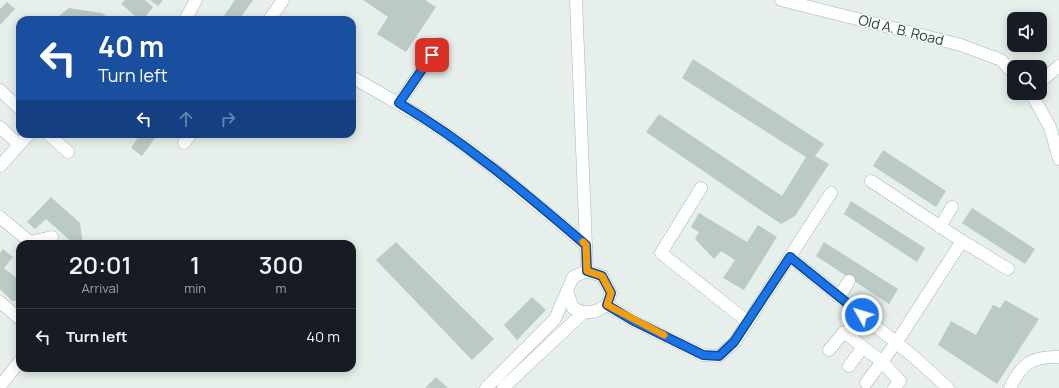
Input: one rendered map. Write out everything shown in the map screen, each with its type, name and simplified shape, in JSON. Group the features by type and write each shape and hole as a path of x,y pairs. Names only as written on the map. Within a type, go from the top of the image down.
{"street":[{"path":"187,16 196,0"},
{"path":"272,16 283,0"},
{"path":"576,0 587,271"},
{"name":"Old A. B. Road","path":"781,0 961,45 1001,60 1007,66"},
{"path":"399,103 440,44"},
{"path":"1047,76 1059,66"},
{"path":"356,79 425,119 477,156 586,245"},
{"path":"0,90 16,104"},
{"path":"1035,100 1050,127 1059,159"},
{"path":"0,127 19,145"},
{"path":"0,166 25,138"},
{"path":"52,138 68,152"},
{"path":"871,181 940,227 1008,269"},
{"path":"701,188 662,253 748,322"},
{"path":"607,305 632,320 703,355 719,356 734,342 748,322 831,193"},
{"path":"940,227 952,207"},
{"path":"0,218 26,240"},
{"path":"41,240 52,237"},
{"path":"866,383 896,343 962,241"},
{"path":"790,257 896,343 948,388"},
{"path":"486,388 555,319 567,291 573,277 587,271 602,276 611,293 607,305 596,312 583,313 573,308 567,291"},
{"path":"839,297 848,281"},
{"path":"0,302 16,316"},
{"path":"504,388 583,313"},
{"path":"829,350 844,332 882,362 900,381 894,388"},
{"path":"849,366 863,347"},
{"path":"1010,388 1015,377 1024,365 1034,359 1059,357"},
{"path":"0,386 16,366"}],"building":[{"path":"125,0 145,0 153,7 146,16 135,16 121,4"},
{"path":"150,0 163,0 158,6"},
{"path":"235,0 253,0 242,16 224,16"},
{"path":"363,0 425,0 436,7 406,52 377,34 388,17"},
{"path":"7,2 15,9 0,25 0,9"},
{"path":"69,8 102,13 106,16 59,16"},
{"path":"693,59 824,144 815,156 829,164 795,216 781,224 646,132 659,114 782,196 806,157 682,78"},
{"path":"137,138 155,138 142,156 131,148"},
{"path":"883,150 946,191 936,207 873,166"},
{"path":"51,197 80,223 82,240 70,240 46,219 35,229 27,222"},
{"path":"851,201 925,248 917,262 844,214"},
{"path":"972,208 1035,249 1025,264 962,223"},
{"path":"699,213 747,242 758,225 777,237 744,290 723,278 735,260 721,251 714,259 695,239 699,232 691,227"},
{"path":"396,242 494,339 472,360 376,260"},
{"path":"824,242 898,289 889,304 816,256"},
{"path":"3,249 13,257 4,268 16,278 16,301 12,301 0,289 0,253"},
{"path":"532,297 546,310 517,340 504,325"},
{"path":"1005,300 1039,319 997,384 938,345 951,321 976,335 993,305 1000,308"},
{"path":"436,377 448,388 425,388"}],"slow traffic":[{"path":"583,242 586,245 587,271 602,276 611,293 607,305 632,320 664,335"}],"route":[{"path":"432,55 399,103 425,119 477,156 586,245 587,271 602,276 611,293 607,305 632,320 703,355 719,356 734,342 790,257 862,315"}]}
